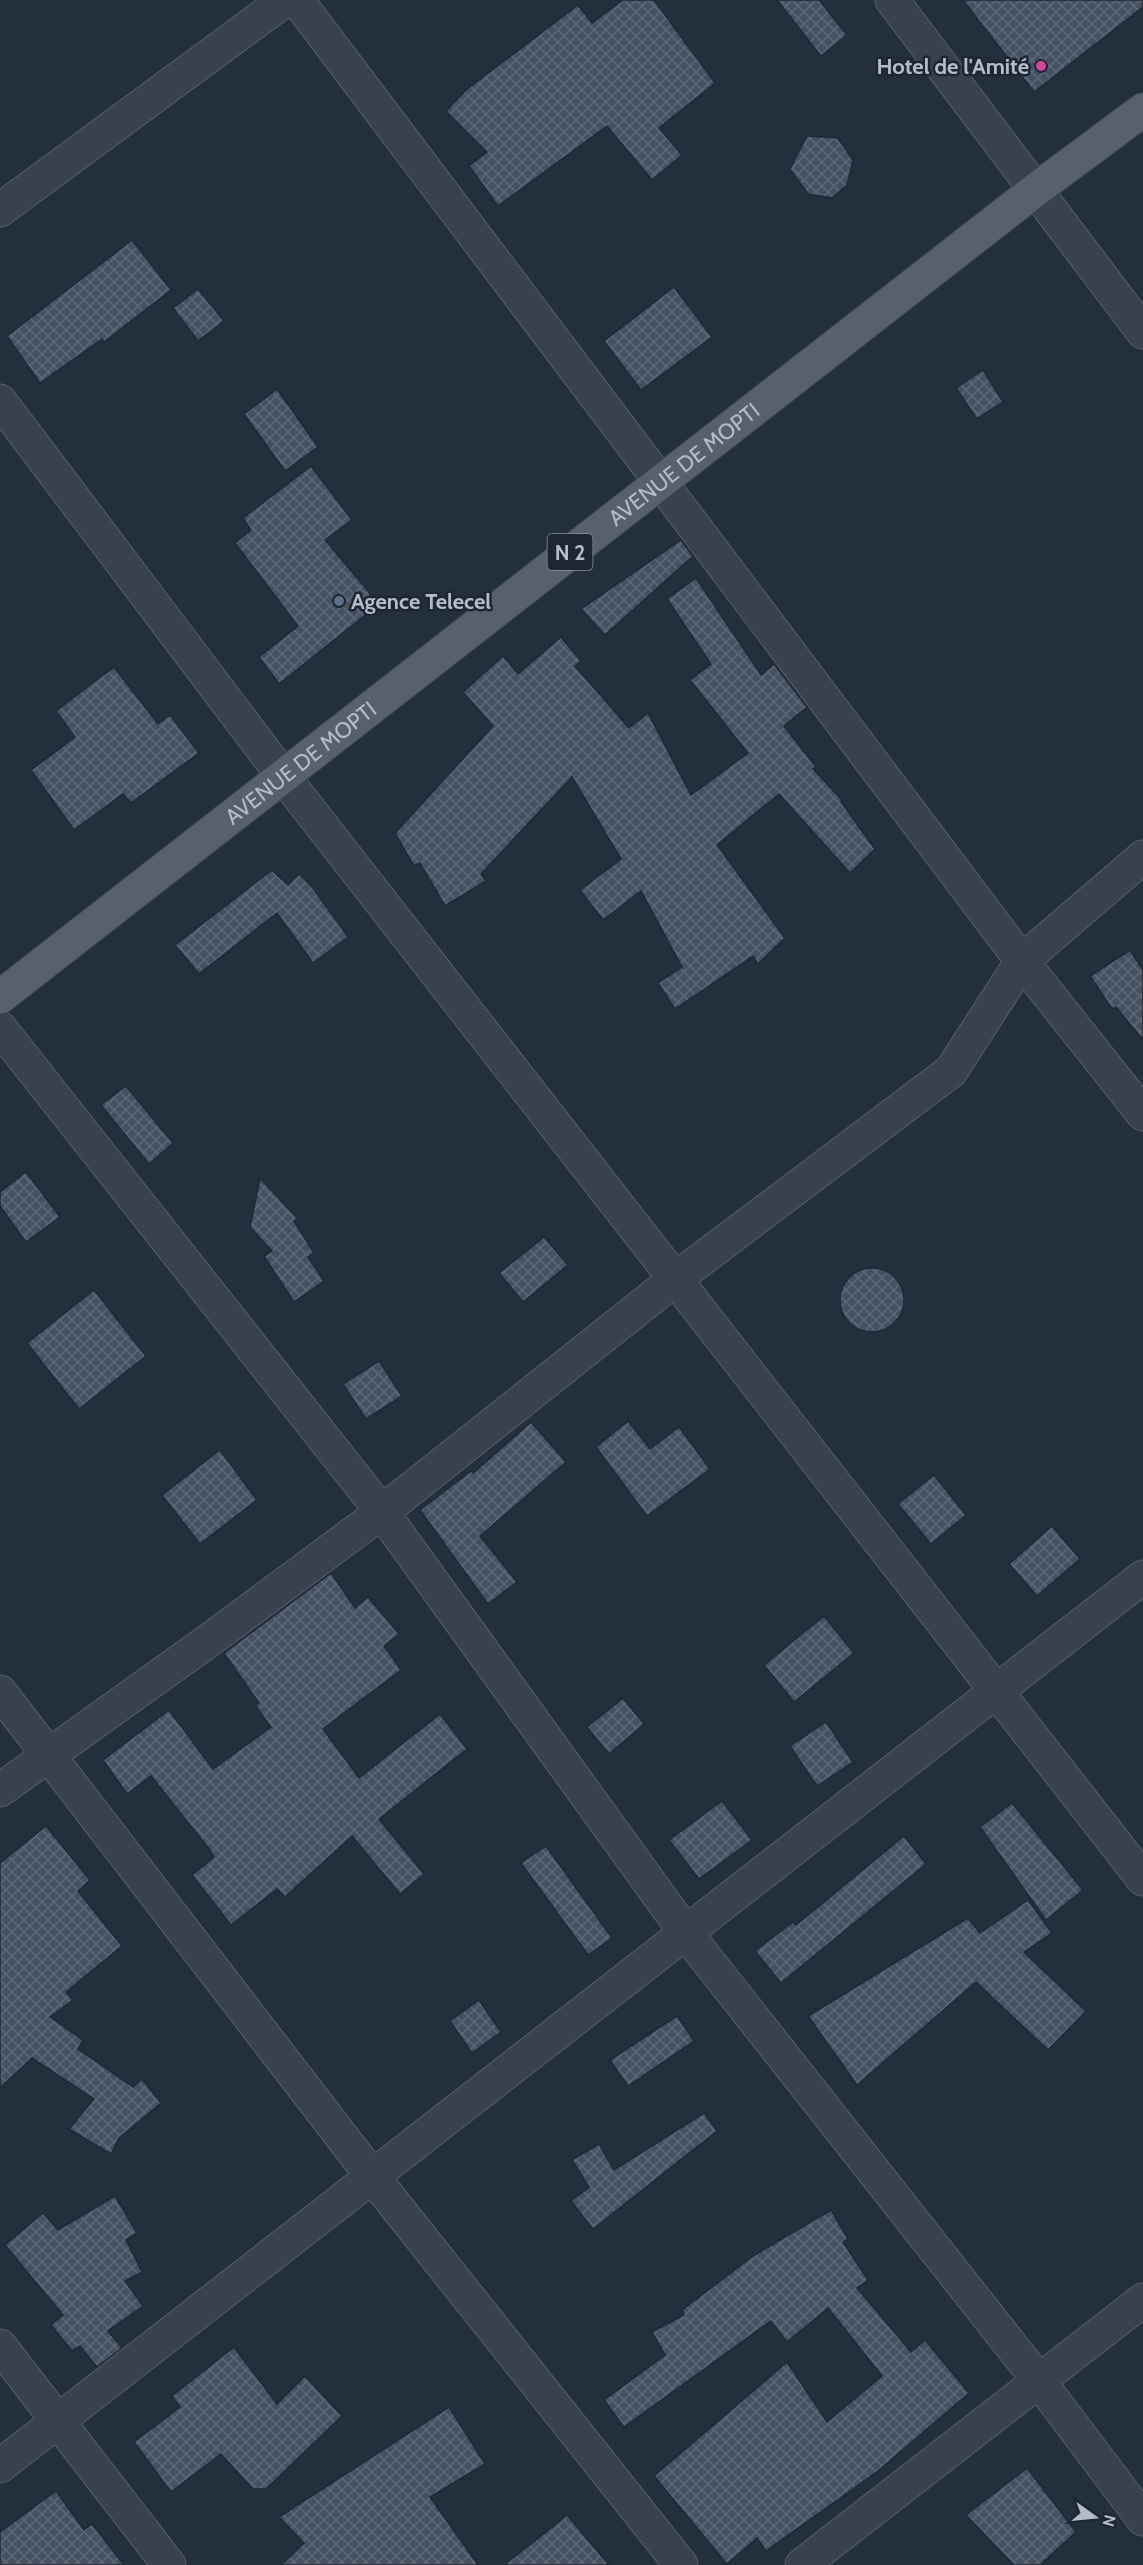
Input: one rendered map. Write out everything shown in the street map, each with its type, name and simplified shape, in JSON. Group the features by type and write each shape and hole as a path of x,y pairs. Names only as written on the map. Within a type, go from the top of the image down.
{"main road":[{"name":"AVENUE DE MOPTI","path":"0,997 1034,191 1143,110"}],"street":[{"path":"0,210 285,0"},
{"path":"297,0 1022,961 1143,1114"},
{"path":"892,0 1034,191 1143,332"},
{"path":"0,401 283,776 674,1280 998,1690 1143,1880"},
{"path":"0,1790 215,1636 381,1512 674,1280 951,1071 1022,961 1143,856"},
{"path":"0,1028 381,1512 686,1933 1039,2381 1143,2519"},
{"path":"0,2466 1143,1577"},
{"path":"0,1692 372,2176 681,2565"},
{"path":"802,2565 1143,2300"},
{"path":"0,2346 169,2565"}],"building":[{"path":"623,0 654,0 715,83 659,128 682,155 652,180 607,126 498,206 469,166 487,152 446,111 466,90 578,5 592,23"},
{"path":"777,0 819,0 847,35 821,56"},
{"name":"Hotel de l'Amité","path":"963,0 1143,0 1143,7 1034,92"},
{"path":"807,136 838,138 853,160 847,185 832,198 808,194 790,169"},
{"path":"132,240 171,290 104,342 102,339 40,383 7,336"},
{"path":"674,287 712,337 641,390 604,341"},
{"path":"198,289 224,321 198,341 173,308"},
{"path":"983,370 1003,402 977,419 956,388"},
{"path":"277,389 318,447 285,471 244,414"},
{"path":"311,466 352,520 325,540 379,604 279,684 259,657 298,626 235,543 251,530 243,518"},
{"path":"681,540 693,556 605,635 581,609"},
{"path":"696,578 761,675 774,664 807,707 784,726 816,767 813,769 842,800 841,802 875,849 850,873 779,794 717,845 785,938 758,964 753,956 675,1009 658,983 682,967 641,891 603,920 580,890 621,859 572,777 481,874 486,881 445,906 420,863 414,866 395,833 493,726 463,692 503,656 518,674 561,637 581,661 575,666 629,728 648,713 691,795 748,753 690,680 711,664 667,599"},
{"path":"114,667 158,724 170,715 199,753 131,803 123,794 74,830 31,770 75,737 56,711"},
{"path":"272,870 288,885 299,874 313,888 348,937 313,963 277,913 199,974 175,945"},
{"path":"1130,950 1143,970 1143,1040 1116,1007 1112,1009 1090,976"},
{"path":"126,1086 173,1143 149,1164 101,1105"},
{"path":"26,1172 60,1217 26,1242 0,1206 0,1192"},
{"path":"260,1178 297,1218 294,1221 314,1253 308,1257 324,1281 294,1302 264,1256 272,1251 250,1227"},
{"path":"544,1237 568,1265 523,1302 499,1273"},
{"path":"872,1268 890,1273 895,1277 899,1282 904,1300 899,1318 895,1323 890,1327 872,1332 854,1327 849,1323 845,1318 840,1300 845,1282 849,1277 854,1273"},
{"path":"94,1290 146,1356 79,1409 27,1343"},
{"path":"379,1361 402,1396 366,1419 343,1384"},
{"path":"628,1421 650,1449 679,1427 710,1469 647,1516 596,1447"},
{"path":"531,1422 566,1462 480,1536 517,1582 488,1604 420,1510 471,1471 473,1473"},
{"path":"220,1450 257,1500 200,1544 162,1495"},
{"path":"934,1475 966,1515 931,1544 898,1504"},
{"path":"1052,1526 1080,1559 1037,1596 1009,1564"},
{"path":"331,1573 355,1608 368,1597 399,1634 384,1646 401,1670 323,1729 359,1778 440,1714 467,1749 379,1819 424,1874 400,1894 352,1836 285,1897 277,1889 231,1925 192,1875 214,1857 210,1850 151,1776 127,1794 103,1760 169,1710 213,1769 271,1727 255,1705 259,1703 224,1653"},
{"path":"824,1616 854,1653 794,1702 764,1665"},
{"path":"623,1698 644,1724 609,1754 587,1727"},
{"path":"826,1722 853,1762 817,1786 790,1746"},
{"path":"722,1801 752,1840 699,1879 669,1840"},
{"path":"1012,1803 1083,1890 1046,1920 980,1827"},
{"path":"46,1826 90,1880 78,1891 122,1946 66,1992 73,2000 50,2017 83,2040 78,2049 133,2087 142,2079 161,2103 119,2138 111,2154 69,2129 94,2099 32,2058 0,2088 0,1863"},
{"path":"904,1836 926,1864 781,1983 755,1951 793,1922 796,1925"},
{"path":"546,1846 612,1938 588,1955 521,1863"},
{"path":"1028,1900 1052,1933 1024,1952 1086,2011 1048,2050 976,1982 857,2085 808,2016 968,1918 980,1933"},
{"path":"479,2000 501,2032 472,2053 450,2021"},
{"path":"677,2016 694,2041 628,2086 610,2060"},
{"path":"704,2113 717,2131 593,2229 571,2201 589,2187 572,2160 599,2144 614,2170"},
{"path":"115,2196 137,2233 126,2240 142,2272 125,2281 143,2306 108,2331 122,2348 97,2367 80,2346 72,2351 51,2325 63,2315 5,2245 43,2213 58,2230"},
{"path":"831,2210 848,2239 843,2242 868,2280 857,2288 911,2352 925,2340 969,2393 878,2471 766,2551 757,2538 727,2564 654,2476 787,2362 827,2422 882,2376 828,2308 787,2342 771,2321 624,2427 604,2400 665,2355 652,2332 684,2315 682,2310 753,2256"},
{"path":"234,2347 277,2404 305,2376 342,2416 266,2489 253,2489 221,2454 171,2492 134,2442 180,2407 172,2396"},
{"path":"449,2407 485,2464 430,2497 478,2565 281,2565 304,2543 279,2517"},
{"path":"1027,2468 1076,2532 1040,2565 1014,2565 966,2515"},
{"path":"56,2491 84,2530 92,2524 124,2565 0,2565 0,2532"},
{"path":"567,2515 609,2565 504,2565 555,2525"}],"place":[{"name":"Hotel de l'Amité","path":"1041,66"},
{"name":"Agence Telecel","path":"339,601"}]}
